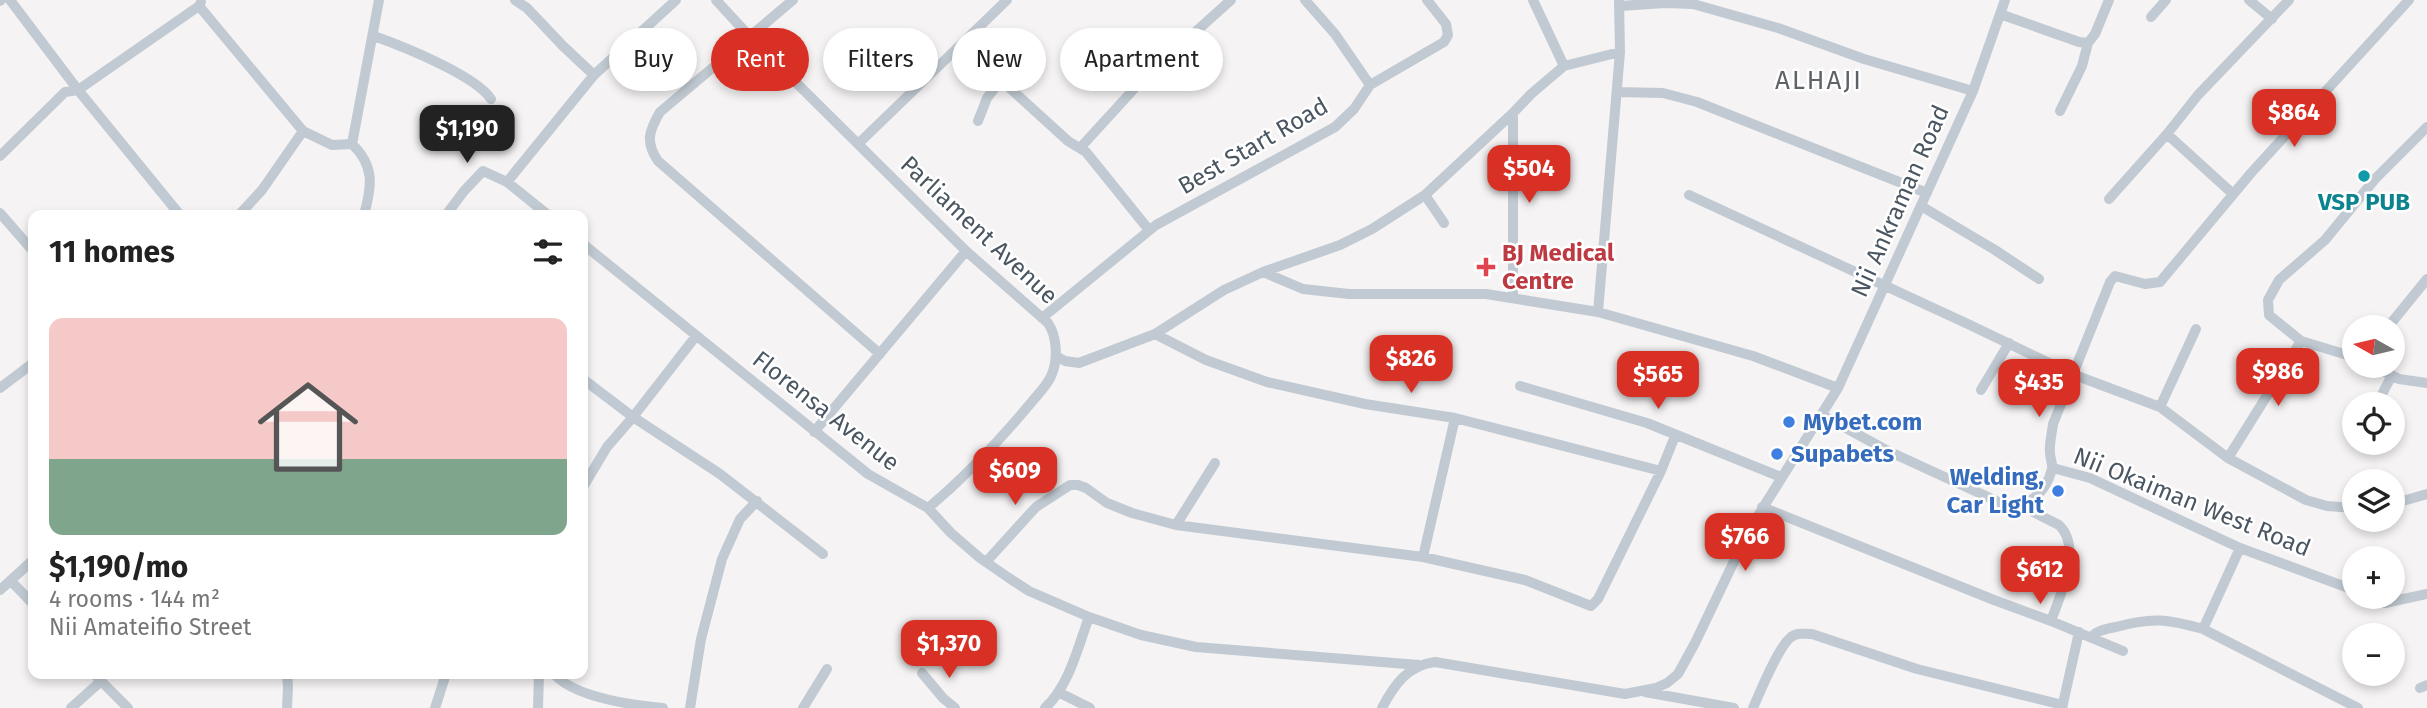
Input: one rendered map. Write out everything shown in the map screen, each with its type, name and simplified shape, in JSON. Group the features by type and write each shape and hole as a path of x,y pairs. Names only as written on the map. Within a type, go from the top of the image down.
{"street":[{"path":"10,0 78,90 176,210"},
{"path":"352,144 379,0"},
{"path":"515,0 527,8 563,47 594,75"},
{"path":"508,183 594,75 676,0"},
{"name":"Parliament Avenue","path":"716,0 742,28"},
{"path":"762,28 793,0"},
{"path":"978,28 1007,0"},
{"path":"1080,148 1143,78 1231,0"},
{"path":"1305,0 1335,34 1370,85"},
{"name":"Best Start Road","path":"1042,318 1149,230 1335,127 1353,109 1370,85 1444,41 1448,34 1446,24 1427,0"},
{"path":"1533,0 1564,66"},
{"name":"Nii Ankraman Road","path":"1642,692 1667,683 1678,674 1749,530 1838,388 1973,91 2005,0"},
{"path":"2060,111 2109,0"},
{"path":"2151,17 2166,0"},
{"path":"2249,0 2272,19"},
{"path":"2109,199 2198,95 2289,0"},
{"path":"2020,505 2027,503 2040,492 2053,468 2050,442 2053,424 2110,282 2115,276 2144,284 2160,282 2233,194 2409,0"},
{"path":"0,156 65,92 78,90 201,3 303,131 332,145 352,144 361,153 370,169 365,210"},
{"path":"1598,312 1620,52 1620,3 1693,4 1778,28 1864,59 1973,91"},
{"path":"2000,14 2088,43"},
{"path":"374,36 432,59 482,89 491,99"},
{"path":"928,508 953,488 1017,419 1052,375 1056,356 1065,361 1079,363 1155,334 1224,290 1263,272 1340,245 1372,229 1425,195 1564,66 1620,52"},
{"path":"858,144 952,53"},
{"path":"711,71 660,112 648,137 650,149 658,161 880,354"},
{"name":"Parliament Avenue","path":"804,91 966,251 1054,330 1056,356"},
{"path":"978,121 993,91"},
{"path":"1013,91 1068,141 1086,152 1149,230"},
{"path":"1617,92 1663,93 1697,102 1927,192"},
{"path":"1513,113 1513,297"},
{"path":"2342,353 2301,341 2269,315 2268,300 2279,280 2325,240 2375,179 2427,127"},
{"path":"244,210 262,190 303,131"},
{"path":"2167,134 2233,194"},
{"path":"450,210 483,171 508,183 542,210"},
{"path":"1425,195 1444,223"},
{"path":"1689,195 2073,374 2160,407 2228,458 2306,500 2342,507"},
{"path":"1921,206 2039,279"},
{"path":"0,213 28,245"},
{"name":"Florensa Avenue","path":"588,248 868,474 928,508 951,533 986,562 1029,591 1089,617 1141,635 1196,647 1419,665 1445,663 1616,693 1642,692 1734,708"},
{"path":"814,432 966,251"},
{"path":"1263,272 1303,289 1349,294 1486,294 1598,312 1753,356 1838,388"},
{"path":"2398,315 2427,279"},
{"path":"2160,407 2196,330"},
{"path":"1155,334 1206,360 1266,382 1365,404 1455,418 1661,471"},
{"path":"588,478 600,457 696,336"},
{"path":"2228,458 2301,341"},
{"path":"1981,390 2009,343"},
{"path":"0,388 28,367"},
{"path":"2400,378 2427,383"},
{"path":"588,383 633,417 757,501 823,554"},
{"path":"1520,386 1616,413 1782,477"},
{"path":"1822,415 1879,447 1954,482 2001,503 2020,505 2059,525 2069,541 2070,551 2065,579 2051,621"},
{"path":"1423,556 1455,418"},
{"path":"986,562 1035,507 1070,485 1086,488 1107,503 1132,513 1176,525 1423,556 1525,580 1591,606 1598,599 1661,471 1675,436"},
{"path":"1176,525 1215,463"},
{"name":"Nii Okaiman West Road","path":"2053,468 2090,478 2240,548 2342,586"},
{"path":"2405,500 2427,494"},
{"path":"690,708 701,639 722,559 740,519 757,501"},
{"path":"1762,507 2123,651"},
{"path":"2203,629 2240,548"},
{"path":"0,590 28,565"},
{"path":"10,581 28,599"},
{"path":"2405,599 2427,594"},
{"path":"1045,708 1058,692 1089,617"},
{"path":"2091,637 2097,631 2145,619 2178,622 2203,629 2358,708"},
{"path":"1753,708 1781,650 1789,638 1798,634 1812,634 1917,669 2062,706 2079,632"},
{"path":"1382,708 1402,678 1419,665"},
{"path":"803,708 827,670"},
{"path":"922,673 955,708"},
{"path":"71,708 96,679"},
{"path":"98,679 128,708"},
{"path":"287,679 287,708"},
{"path":"435,708 444,679"},
{"path":"538,708 539,679"},
{"path":"561,679 593,695 663,708"},
{"path":"1058,692 1090,708"}],"place":[{"name":"VSP PUB","path":"2364,176"},
{"name":"BJ Medical Centre","path":"1486,267"},
{"name":"Mybet.com","path":"1789,422"},
{"name":"Supabets","path":"1777,454"},
{"name":"Welding, Car Light","path":"2058,491"}],"district":[{"name":"ALHAJI","path":"1819,80"}]}
